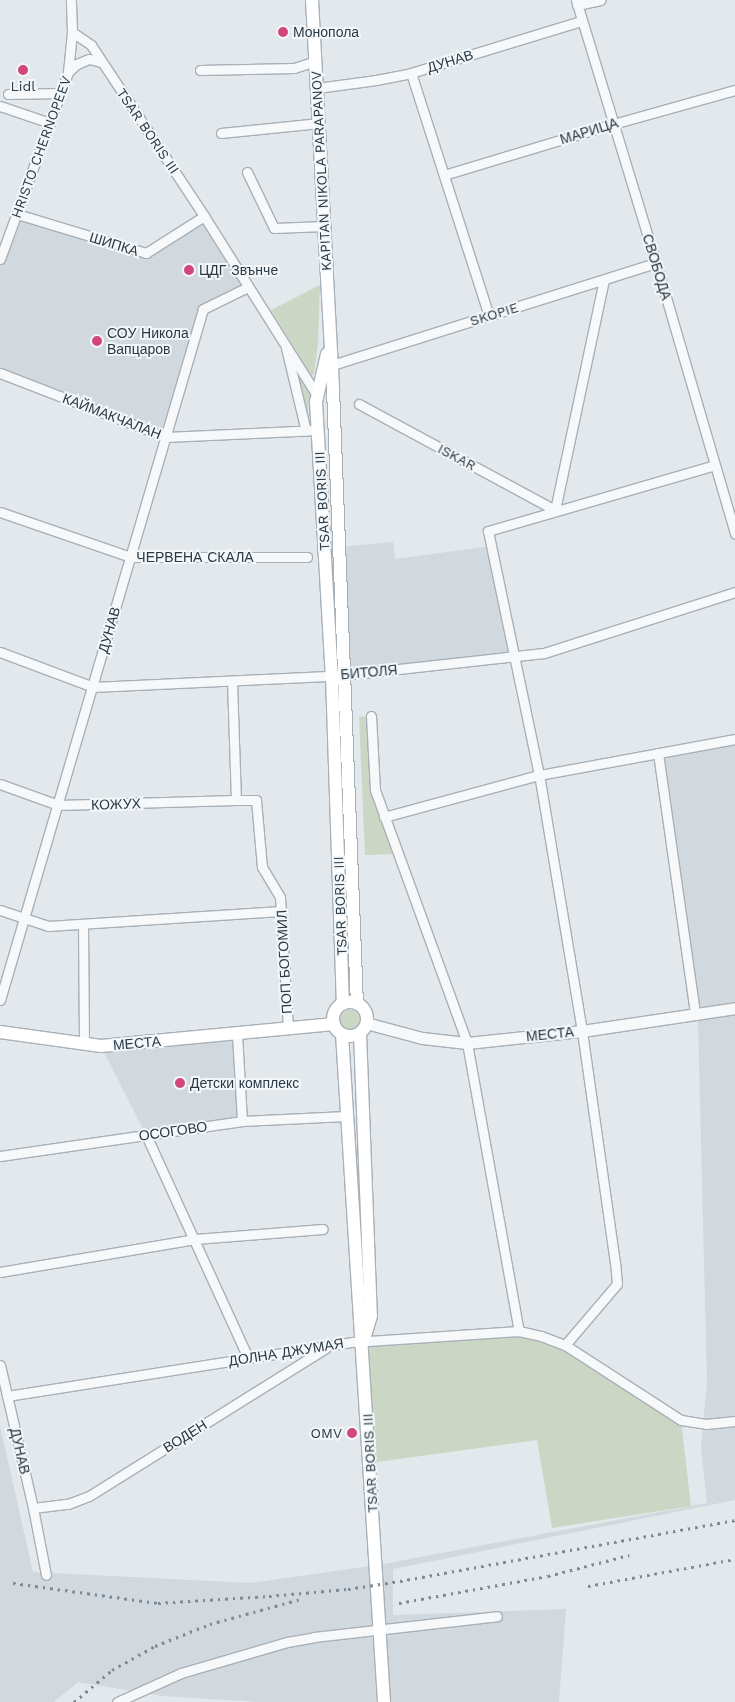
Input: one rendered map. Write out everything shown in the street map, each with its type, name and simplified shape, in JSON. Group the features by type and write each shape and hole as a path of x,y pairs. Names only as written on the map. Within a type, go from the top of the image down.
{"main road":[{"name":"KAPITAN NIKOLA PARAPANOV","path":"312,0 333,402"},
{"name":"KAPITAN NIKOLA PARAPANOV","path":"316,398 331,342"},
{"path":"316,398 328,398 333,402"},
{"name":"TSAR BORIS III","path":"316,398 312,430 338,675 357,1004"},
{"name":"TSAR BORIS III","path":"333,402 343,1004"},
{"path":"343,1004 357,1004 365,1011 363,1028 351,1036 338,1029 335,1012 343,1004"},
{"name":"TSAR BORIS III","path":"363,1028 371,1316 363,1341"},
{"name":"МЕСТА","path":"0,1032 84,1044 119,1045 288,1029 338,1029"},
{"name":"TSAR BORIS III","path":"338,1029 346,1116 358,1314 363,1341 384,1702"}],"street":[{"path":"72,0 72,32"},
{"path":"576,3 600,0"},
{"name":"СВОБОДА","path":"576,3 656,263 735,534"},
{"name":"ДУНАВ","path":"317,88 411,73 581,21"},
{"name":"TSAR BORIS III","path":"72,32 91,45 204,216 284,342 316,398"},
{"name":"HRISTO CHERNOPEEV","path":"0,259 3,241 17,214 68,72 72,32"},
{"path":"68,72 77,64 89,59 101,62"},
{"path":"200,70 294,68 315,61"},
{"path":"411,73 489,316"},
{"name":"МАРИЦА","path":"444,175 613,124 735,90"},
{"path":"8,94 61,93"},
{"path":"0,106 50,123"},
{"path":"221,133 319,123"},
{"path":"247,172 274,228 324,226"},
{"name":"ШИПКА","path":"17,214 146,253 204,216"},
{"name":"SKOPIE","path":"332,365 656,263"},
{"path":"555,510 604,280"},
{"name":"ДУНАВ","path":"0,1000 202,309 248,287"},
{"path":"284,342 312,430"},
{"name":"КАЙМАКЧАЛАН","path":"0,374 166,437 312,430"},
{"name":"ISKAR","path":"359,404 555,510"},
{"path":"565,1345 617,1284 582,1030 539,775 516,657 488,531 715,465"},
{"name":"ЧЕРВЕНА СКАЛА","path":"0,512 131,557 307,557"},
{"name":"БИТОЛЯ","path":"0,652 93,687 338,675 516,657 544,652 735,592"},
{"path":"232,681 236,800"},
{"path":"371,716 375,790 467,1043 519,1331"},
{"path":"384,816 539,775 735,739"},
{"path":"658,754 694,1014"},
{"name":"КОЖУХ","path":"0,784 58,805 236,800"},
{"name":"ПОП БОГОМИЛ","path":"236,800 256,800 262,867 280,897 288,1029"},
{"path":"0,910 48,926 281,911"},
{"path":"83,925 84,1044"},
{"name":"МЕСТА","path":"363,1028 467,1043 582,1030 735,1008"},
{"path":"237,1034 242,1121"},
{"name":"ОСОГОВО","path":"0,1156 242,1121 346,1116"},
{"path":"146,1135 248,1358"},
{"path":"0,1272 195,1239 323,1229"},
{"name":"ДОЛНА ДЖУМАЯ","path":"7,1396 363,1341 519,1331 541,1336 565,1345 681,1420 706,1424 735,1422"},
{"name":"ВОДЕН","path":"33,1508 68,1504 89,1496 330,1346"},
{"name":"ДУНАВ","path":"0,1365 33,1508 46,1575"},
{"path":"117,1702 181,1673 287,1642 314,1636 497,1616"}],"shaded area":[{"name":"СОУ Никола Вапцаров","path":"17,214 146,253 204,216 248,287 202,309 166,437 0,373 0,259"},
{"path":"393,542 395,559 491,546 516,657 344,675 340,547"},
{"path":"735,745 735,1500 393,1569 393,1615 566,1609 559,1702 259,1702 162,1696 78,1682 54,1702 0,1702 0,1426 33,1572 250,1583 378,1565 707,1503 701,1446 707,1382 698,1021 662,759"},
{"name":"Детски комплекс","path":"237,1034 242,1121 146,1135 101,1046"}],"green space":[{"path":"320,285 318,343 314,375 311,375 271,310"},
{"path":"297,371 311,394 307,414"},
{"path":"371,716 375,790 398,854 365,855 359,717"},
{"path":"346,1010 354,1010 360,1016 360,1024 354,1030 346,1030 340,1024 340,1016"},
{"path":"519,1331 565,1345 681,1420 691,1506 552,1528 537,1440 370,1463 363,1341"}],"railway":[{"path":"13,1583 158,1603 269,1596 348,1589 400,1581 735,1520"},
{"path":"399,1603 548,1576 629,1555"},
{"path":"588,1586 735,1559"},
{"path":"74,1702 112,1670 155,1646 210,1624 301,1599"}],"place":[{"name":"Монопола","path":"283,32"},
{"name":"Lidl","path":"23,70"},
{"name":"ЦДГ Звънче","path":"189,270"},
{"name":"СОУ Никола Вапцаров","path":"97,341"},
{"name":"Детски комплекс","path":"180,1083"},
{"name":"OMV","path":"352,1433"}]}
